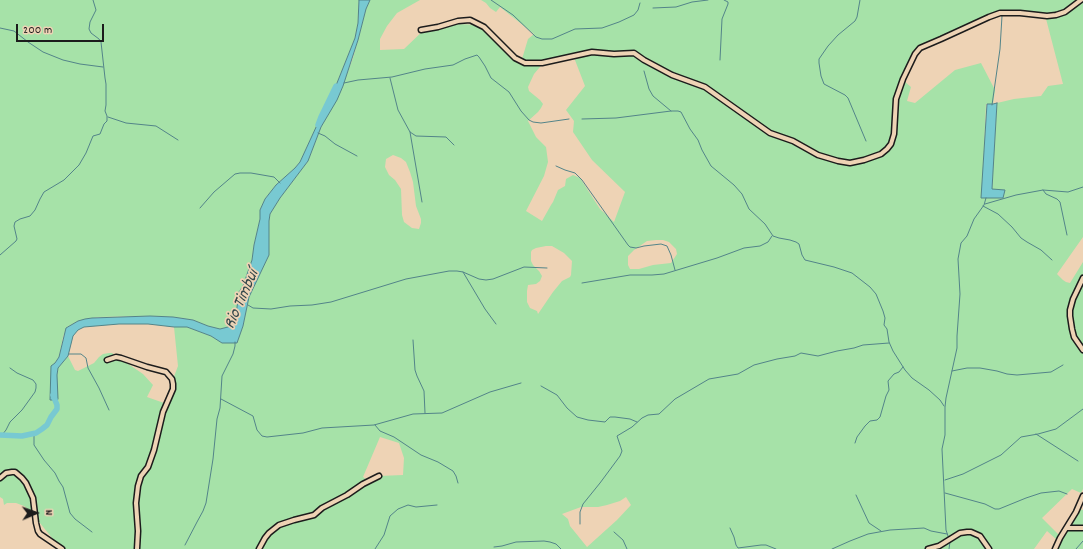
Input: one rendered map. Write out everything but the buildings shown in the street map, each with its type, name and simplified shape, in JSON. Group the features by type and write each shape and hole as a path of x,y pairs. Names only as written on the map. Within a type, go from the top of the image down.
{"street":[{"path":"421,30 458,21 470,20 484,27 515,58 525,63 542,63 592,52 614,54 634,53 672,75 705,87 770,133 794,141 818,155 850,163 881,154 891,144 894,134 896,99 915,54 920,48 1000,13 1020,13 1047,16 1056,15 1065,12 1081,0"},
{"path":"1083,278 1073,299 1070,316 1074,337 1083,350"},
{"path":"107,360 116,357 122,358 166,372 174,384 162,417 154,450 148,467 141,476 138,486 136,503 138,530 137,549 131,549"},
{"path":"0,478 6,473 12,472 15,472 22,478 33,498 38,531 62,549"},
{"path":"259,549 269,533 280,525 314,515 322,508 379,476"},
{"path":"1055,549 1076,512 1083,496"},
{"path":"1067,528 1083,528"},
{"path":"928,549 939,546 960,533 971,532 980,536 989,549"}],"green space":[{"path":"0,0 359,0 358,23 355,38 331,98 300,162 276,185 265,199 260,210 260,219 252,260 243,286 239,292 236,315 233,323 228,327 220,329 193,320 173,317 98,317 78,321 67,327 63,337 59,357 51,367 51,389 56,402 58,368 68,356 75,370 78,371 94,363 103,354 112,353 143,374 153,385 147,397 164,403 178,366 174,327 187,327 211,336 222,343 237,343 243,326 249,297 269,255 270,214 308,161 321,127 340,92 353,58 366,9 370,0 420,0 397,13 387,26 380,39 380,50 404,49 427,27 456,24 487,25 486,26 496,38 514,55 522,59 528,39 534,34 500,7 496,12 481,0 1083,0 1083,237 1057,274 1063,280 1070,283 1083,262 1083,489 1081,493 1072,489 1042,518 1059,535 1077,508 1083,510 1083,549 1054,549 1056,539 1047,531 1034,549 61,549 31,512 24,506 16,503 7,503 4,505 3,499 0,497","holes":["1006,11 1045,15 1063,84 1048,86 1041,96 1014,99 997,103 992,190 1003,198 982,198 986,104 993,104 995,90 981,63 955,70 915,103 907,101 911,87 904,81 919,49 992,15","573,55 585,86 566,110 574,121 573,132 592,160 625,192 614,222 600,209 580,178 573,175 566,179 565,186 558,190 542,221 526,211 544,176 548,162 546,147 536,137 528,121 538,112 543,104 529,91 528,87 534,74 545,61","393,155 406,162 413,182 416,206 421,219 419,229 412,228 404,222 402,215 401,189 395,180 389,175 385,167 386,159","663,240 669,242 676,249 677,254 671,263 653,265 639,269 630,269 628,265 628,256 647,241","552,246 564,253 572,261 570,277 562,281 538,314 537,311 530,308 527,302 528,285 536,284 540,281 542,276 531,261 532,250","380,437 399,443 404,458 403,475 379,476 370,482 363,477","626,497 631,505 587,547 570,526 568,519 562,514 581,507 598,507 620,501"]}],"water":[{"path":"359,0 370,0 343,86 337,100 321,127 308,161 270,214 269,255 249,297 243,326 237,343 222,343 211,336 187,327 148,324 119,324 84,327 78,330 73,336 68,356 58,368 58,399 56,402 54,400 50,400 51,366 59,357 66,328 78,321 92,318 150,316 173,317 193,320 220,329 228,327 233,323 236,315 239,292 243,286 252,260 260,219 260,210 265,199 276,185 300,162 331,98 355,38 358,23"},
{"path":"997,103 992,189 1005,190 1003,198 981,198 987,104"}],"waterway":[{"path":"0,255 17,239 14,226 15,222 30,216 35,210 44,192 64,180 79,165 93,136 100,134 104,124 107,121 105,111 106,84 101,42 91,33 89,29 90,22 96,10 93,0"},
{"path":"491,0 513,15 536,37 542,39 552,39 575,29 602,28 619,22 634,15 638,10 640,3"},
{"path":"653,8 676,7 692,2 708,0"},
{"path":"720,60 722,19 728,4 728,2 724,0"},
{"path":"860,0 855,21 838,35 828,46 819,59 819,63 824,84 848,98 866,141"},
{"path":"992,105 1000,49 1002,16"},
{"path":"0,28 14,31 43,52 63,60 103,67"},
{"path":"344,83 358,80 392,77 425,69 453,65 477,55 491,78 509,92 521,111 529,120 541,123 569,119"},
{"path":"644,71 649,89 653,96 671,111"},
{"path":"390,78 398,110 410,132 416,136 446,137 454,145"},
{"name":"Rio Timbuí","path":"318,125 336,86"},
{"path":"582,119 616,118 671,111 681,112 698,140 711,166 734,185 742,194 749,209 765,224 773,236 799,244 805,260 852,273 870,287 876,294 883,311 885,318 884,325 887,329 889,342 893,351 912,378 929,390 944,406"},
{"path":"108,117 126,123 156,126 178,140"},
{"path":"410,132 422,202"},
{"path":"318,133 357,156"},
{"path":"556,166 575,173 582,180 630,247 636,248 661,244 667,246 675,270"},
{"path":"200,208 214,192 235,174 251,173 274,177 280,183"},
{"path":"985,204 1016,195 1043,190 1068,192 1083,187"},
{"path":"1043,190 1046,194 1060,202 1067,235"},
{"path":"949,539 946,530 942,449 945,435 946,398 957,348 960,294 958,259 961,243 967,236 974,219 984,205 986,198"},
{"path":"983,206 998,214 1021,238 1041,250 1052,260"},
{"path":"582,283 630,275 664,274 744,248 760,246 768,242 772,236"},
{"path":"248,305 253,308 271,309 331,302 406,279 449,271 463,272 479,279 486,280 493,279 524,267 547,268"},
{"path":"463,272 485,309 496,324"},
{"path":"413,340 415,370 424,391 425,413"},
{"path":"185,545 206,503 213,459 217,419 220,408 222,376 233,354 235,342"},
{"path":"580,524 580,512 583,504 620,456 622,451 617,436 632,427 642,418 648,415 659,414 675,399 709,379 738,374 754,365 795,356 801,353 818,356 863,345 889,343"},
{"path":"69,354 81,354 86,358 88,368 109,410"},
{"path":"952,371 967,368 980,368 1017,375 1051,372 1063,365"},
{"path":"855,443 857,437 865,426 870,421 877,420 880,417 889,390 888,381 903,367"},
{"path":"2,435 10,422 22,410 35,392 36,388 36,384 33,380 10,368"},
{"path":"221,399 253,416 257,430 262,436 267,437 303,433 322,428 374,425 413,414 442,413 490,392 521,383"},
{"path":"541,386 557,395 567,408 577,417 605,422 610,417 615,417 630,419 637,422"},
{"name":"Rio Timbuí","path":"0,435 22,436 36,433 42,429 47,425 57,409 53,395"},
{"path":"945,480 963,474 1001,455 1021,437 1056,429 1083,409"},
{"path":"375,425 380,431 394,437 421,455 438,462 453,471 458,483"},
{"path":"34,433 34,445 55,473 63,487 70,513 75,519 92,532"},
{"path":"1036,434 1078,461"},
{"path":"945,493 985,504 995,509 999,509 1041,493 1059,491 1067,494"},
{"path":"856,495 869,523 881,531"},
{"path":"375,549 384,535 390,516 398,509 408,505 416,507 437,505"},
{"path":"730,528 738,548 766,545 776,549"},
{"path":"832,549 868,534 890,530 924,528 947,534"},
{"path":"614,532 623,540 627,549"},
{"path":"494,547 516,542 544,541 556,544 561,549"},
{"path":"1076,549 1083,541"},
{"path":"949,549 950,542"}]}
